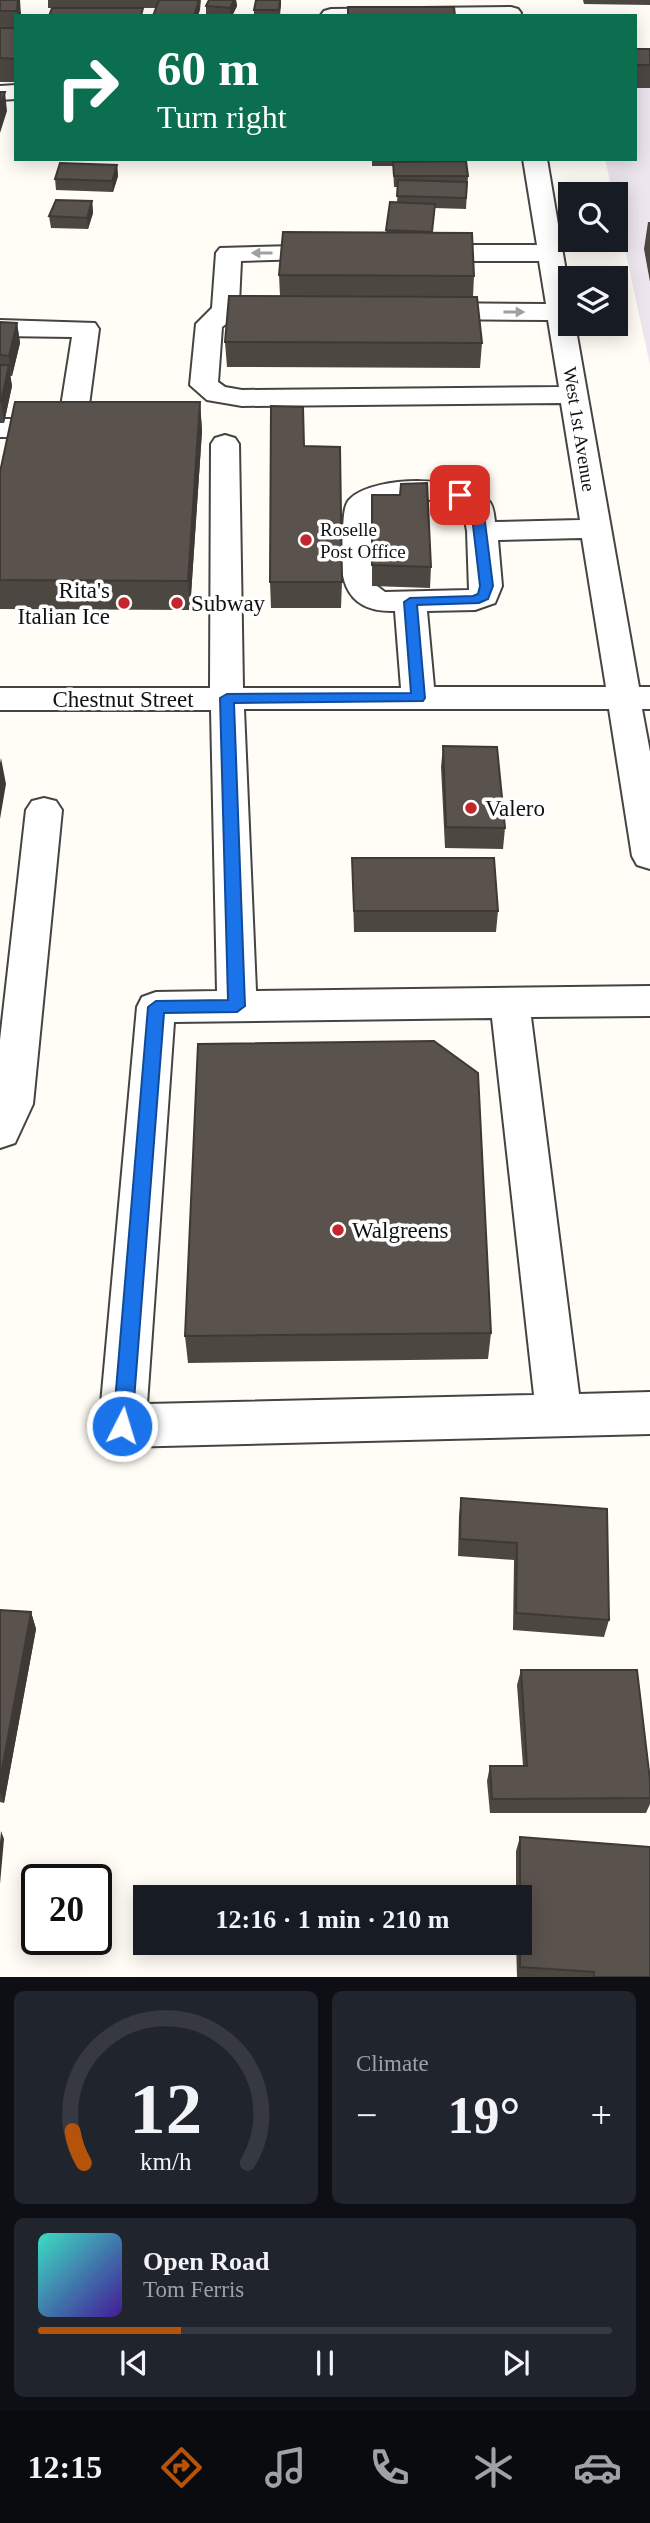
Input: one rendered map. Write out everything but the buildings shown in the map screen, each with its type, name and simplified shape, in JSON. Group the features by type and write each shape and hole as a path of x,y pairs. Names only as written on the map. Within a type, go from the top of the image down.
{"street":[{"path":"361,14 510,9"},
{"name":"West 1st Avenue","path":"535,161 558,294"},
{"path":"226,311 229,253 355,253"},
{"path":"397,253 551,253"},
{"path":"309,311 226,311 209,324 204,385 217,394 242,398 574,395"},
{"path":"407,311 558,312"},
{"path":"0,328 86,328 72,428 0,428"},
{"name":"West 1st Avenue","path":"565,336 597,529 637,698 650,856"},
{"path":"225,444 227,698 237,1006"},
{"path":"392,492 442,492 460,495 477,506 482,531 486,586 484,596 475,600 380,602 368,596 360,585 357,523 361,504 371,497 392,492"},
{"path":"482,531 597,529"},
{"path":"410,602 418,698"},
{"name":"Chestnut Street","path":"0,699 637,698"},
{"path":"0,1131 13,1104 44,810"},
{"path":"650,1001 156,1007 122,1426 650,1413"},
{"path":"510,1003 559,1415"}],"shaded area":[{"path":"637,76 650,76 650,365 626,252 628,252 628,182 610,182 605,161 637,161"}],"place":[{"name":"Roselle Post Office","path":"306,540"},
{"name":"Rita's Italian Ice","path":"124,603"},
{"name":"Subway","path":"177,603"},
{"name":"Valero","path":"471,808"},
{"name":"Walgreens","path":"338,1230"}],"route":[{"path":"122,1426 156,1007 237,1006 227,698 418,698 410,602 475,600 484,596 486,586 482,531 477,506 460,495"}]}
